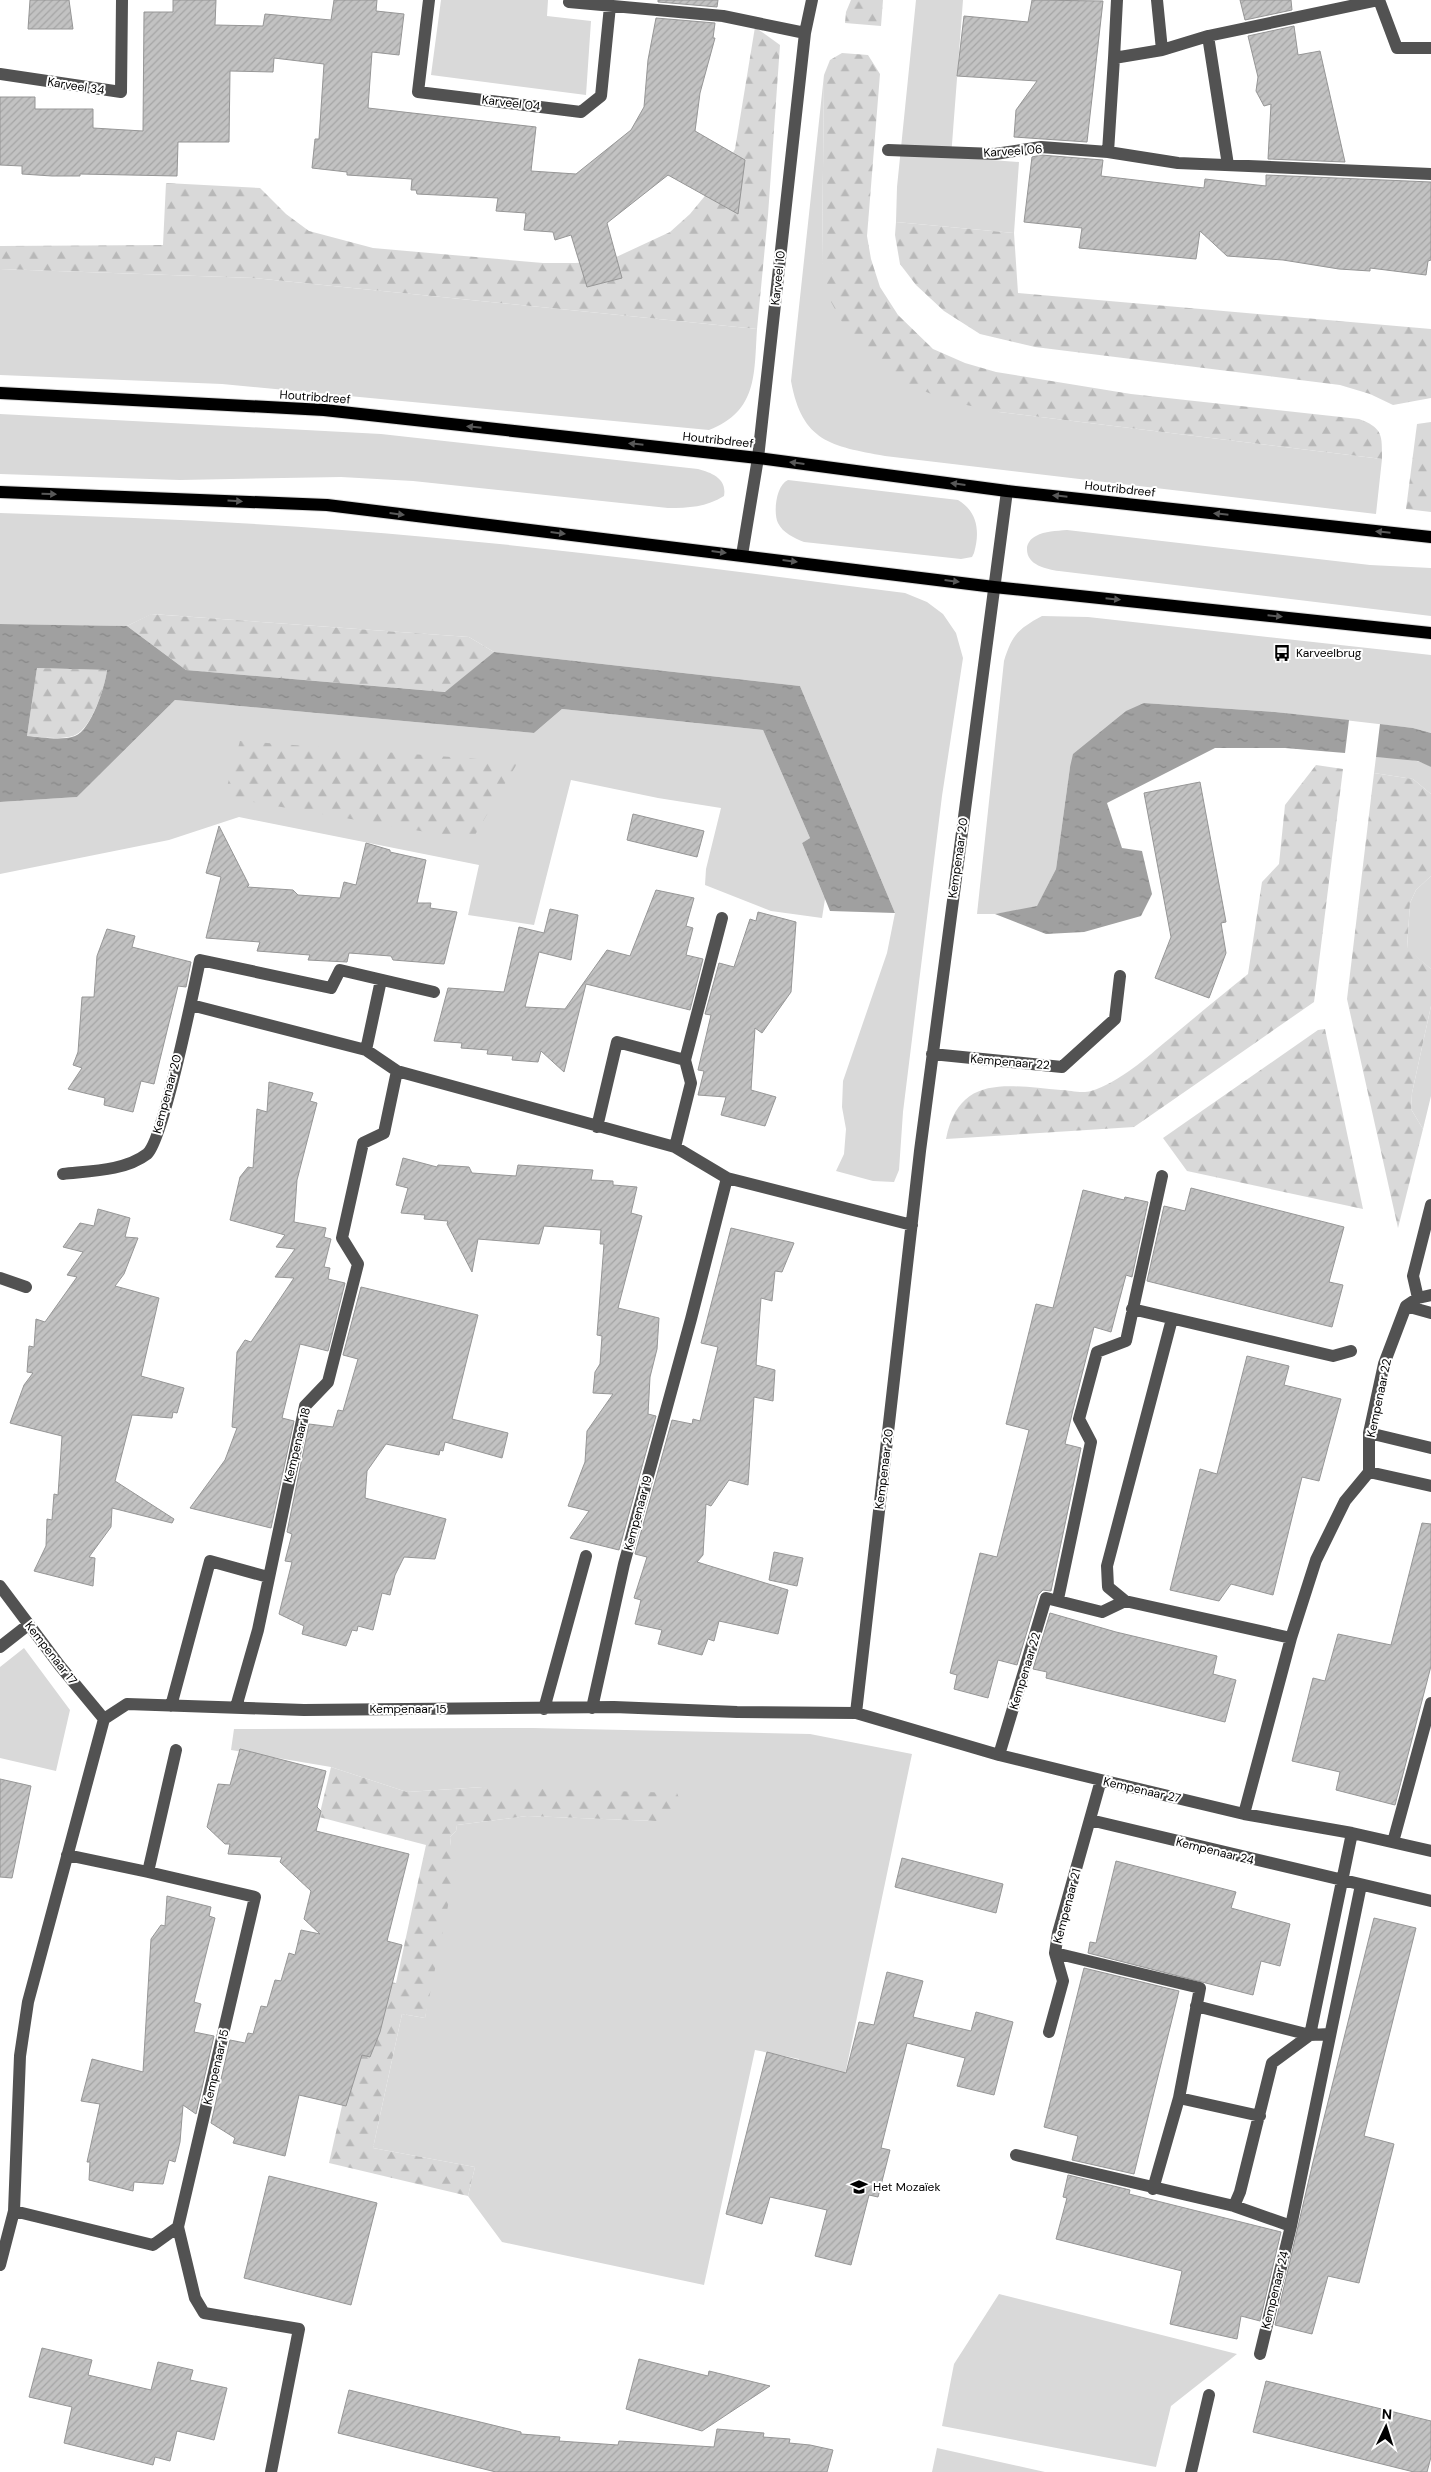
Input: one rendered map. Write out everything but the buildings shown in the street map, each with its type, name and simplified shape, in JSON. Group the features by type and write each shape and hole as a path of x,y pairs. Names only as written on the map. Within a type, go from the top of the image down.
{"main road":[{"name":"Houtribdreef","path":"0,393 324,410 758,458 1007,490 1431,537"},
{"path":"0,492 327,506 994,587 1431,633"}],"street":[{"name":"Karveel 34","path":"0,74 120,92 122,0"},
{"name":"Karveel 04","path":"430,0 418,92 581,112 601,96 610,6"},
{"path":"570,0 569,2 723,16 805,33"},
{"name":"Karveel 10","path":"742,555 758,458 805,33 812,0"},
{"path":"1108,152 1117,0"},
{"path":"1157,0 1162,50"},
{"path":"1114,58 1162,50 1208,36 1379,0 1397,48 1431,48"},
{"path":"1208,36 1228,165"},
{"name":"Karveel 06","path":"888,150 995,154 1041,148 1108,152 1178,164 1431,174"},
{"name":"Kempenaar 20","path":"856,1713 932,1054 1007,490"},
{"path":"675,1147 691,1083 685,1060 722,918"},
{"name":"Kempenaar 20","path":"63,1174 112,1169 148,1153 158,1132 191,1005 200,960 331,988 340,970 434,992"},
{"name":"Kempenaar 22","path":"932,1054 1062,1067 1115,1019 1120,976"},
{"path":"366,1050 381,980"},
{"path":"191,1005 366,1050 397,1072 675,1147 728,1178 912,1226"},
{"path":"597,1127 617,1042 685,1060"},
{"name":"Kempenaar 18","path":"236,1707 258,1630 304,1406 328,1382 352,1294 358,1264 342,1238 363,1144 384,1133 397,1072"},
{"path":"1125,1601 1102,1612 1058,1600 1091,1442 1079,1419 1097,1352 1126,1341 1162,1176"},
{"name":"Kempenaar 19","path":"592,1708 624,1564 728,1178"},
{"path":"1418,1298 1413,1276 1431,1205"},
{"path":"0,1278 26,1287"},
{"path":"1406,1306 1418,1298 1431,1295"},
{"path":"1406,1306 1431,1313"},
{"name":"Kempenaar 22","path":"1369,1472 1369,1433 1384,1364 1406,1306"},
{"path":"1132,1309 1333,1356 1351,1351"},
{"path":"1172,1319 1107,1566 1108,1587 1125,1601 1291,1638"},
{"path":"1369,1433 1431,1448"},
{"path":"1244,1814 1291,1638 1316,1560 1345,1502 1369,1472 1431,1486"},
{"path":"544,1709 586,1556"},
{"path":"171,1706 210,1561 268,1577"},
{"name":"Kempenaar 17","path":"0,1586 28,1625 104,1719"},
{"name":"Kempenaar 22","path":"1000,1755 1046,1598 1058,1600"},
{"path":"0,1647 28,1625"},
{"path":"1393,1842 1431,1703"},
{"name":"Kempenaar 15","path":"104,1719 127,1704 304,1710 592,1708 856,1713"},
{"name":"Kempenaar 27","path":"856,1713 1000,1755 1101,1780 1244,1814 1352,1833 1431,1851"},
{"path":"0,2264 14,2211 20,2056 28,2002 104,1719"},
{"path":"148,1872 176,1750"},
{"name":"Kempenaar 21","path":"1049,2032 1063,1981 1055,1953 1058,1933 1101,1780"},
{"name":"Kempenaar 24","path":"1090,1820 1431,1901"},
{"path":"1234,2206 1240,2192 1272,2063 1310,2035 1352,1833"},
{"name":"Kempenaar 15","path":"67,1855 255,1897 178,2227 195,2298 204,2313 299,2330 271,2472"},
{"name":"Kempenaar 24","path":"1260,2354 1291,2226 1362,1885"},
{"path":"1055,1953 1200,1988 1179,2098 1154,2189"},
{"path":"1196,2006 1310,2035 1330,2034"},
{"path":"1179,2098 1260,2116"},
{"path":"1016,2155 1154,2189 1234,2206 1291,2226"},
{"path":"14,2211 153,2246 178,2227"},
{"path":"1191,2472 1210,2395"}],"green space":[{"path":"441,0 548,0 547,16 591,21 586,95 431,75"},
{"path":"851,0 883,0 881,26 845,23 846,12"},
{"path":"916,0 963,0 951,157 1019,162 1014,233 896,222 897,187"},
{"path":"755,27 780,45 768,215 757,329 254,278 0,269 0,246 163,245 166,183 260,188 286,214 309,231 373,248 543,263 576,263 612,259 670,232 690,214 718,180 735,149"},
{"path":"842,53 868,55 880,74 867,236 871,259 880,287 898,315 933,349 965,363 996,372 1131,394 1359,419 1373,426 1380,433 1382,459 999,412 948,401 905,383 878,365 850,337 830,300 822,263 824,75 830,60"},
{"path":"824,75 822,263 999,412 1382,459 1376,514 885,456 849,449 822,438 811,429 803,417 796,401 791,381"},
{"path":"896,222 1014,233 1018,293 1431,329 1431,398 1393,405 1370,394 1340,385 1035,347 980,334 944,311 916,285 900,264 895,235"},
{"path":"0,269 254,278 757,329 755,361 750,389 745,402 737,413 709,430 222,384 0,375"},
{"path":"0,414 381,434 698,469 714,475 721,481 724,496 711,503 697,506 668,508 413,481 341,477 180,480 0,474"},
{"path":"1431,422 1431,512 1406,509 1417,424"},
{"path":"788,480 958,500 970,510 976,523 977,538 974,553 972,557 961,559 804,542 786,532 778,523 776,506 778,493"},
{"path":"0,513 256,524 483,542 905,593 927,602 943,614 956,633 963,658 942,796 903,1112 899,1170 894,1182 873,1181 836,1171 844,1154 846,1129 842,1107 843,1081 887,953 895,913 800,686 494,652 469,637 152,614 127,626 0,624"},
{"path":"1067,530 1370,565 1431,568 1431,616 1059,571 1048,569 1033,562 1028,554 1027,546 1032,538 1047,532"},
{"path":"151,614 469,637 494,652 446,692 186,670 127,626"},
{"path":"1042,616 1088,617 1431,655 1431,733 1413,728 1275,712 1144,703 1070,767 1056,869 1037,907 995,914 977,914 1004,661 1010,645 1017,634"},
{"path":"37,668 107,670 96,708 86,726 80,732 73,736 62,738 27,736"},
{"path":"175,700 534,733 562,709 763,730 810,838 802,843 825,899 822,918 771,911 705,885 706,869 721,808 658,798 571,780 534,925 468,915 479,865 239,817 169,840 0,874 0,802 77,797"},
{"path":"240,741 518,762 472,840 224,797"},
{"path":"1376,757 1418,761 1431,767 1431,794 1413,779 1374,773"},
{"path":"1316,765 1343,769 1314,1002 1134,1127 946,1139 952,1118 962,1103 974,1093 989,1088 1005,1086 1084,1092 1112,1082 1142,1061 1248,974 1262,882 1279,864 1285,805"},
{"path":"1374,773 1413,779 1431,794 1431,876 1416,890 1410,903 1407,948 1431,969 1431,1006 1412,1093 1411,1109 1423,1129 1398,1228 1347,999"},
{"path":"1431,876 1431,969 1407,949 1410,903 1416,890"},
{"path":"1431,1006 1431,1096 1423,1129 1411,1109 1412,1093"},
{"path":"1325,1029 1363,1209 1187,1171 1163,1138 1318,1030"},
{"path":"24,1648 70,1710 56,1771 0,1758 0,1667"},
{"path":"533,1728 810,1734 912,1754 842,2089 795,2079 799,2059 755,2050 704,2285 502,2242 468,2196 475,2167 373,2148 402,2014 425,2018 451,1846 450,1837 456,1831 457,1825 527,1816 656,1821 483,1787 407,1792 331,1767 231,1750 234,1729"},
{"path":"331,1767 407,1792 483,1787 677,1793 681,1803 656,1821 527,1816 457,1825 456,1831 450,1837 451,1846 459,1852 425,2018 402,2014 373,2148 475,2167 468,2196 329,2163 371,1978 396,1983 426,1845 319,1817"},
{"path":"999,2294 1237,2354 1171,2406 1156,2467 942,2426 954,2364"},
{"path":"937,2448 1045,2472 932,2472"}],"water":[{"path":"0,624 127,626 186,670 445,692 494,652 800,686 895,913 830,911 802,843 810,838 763,730 562,709 534,733 175,700 77,797 0,802","holes":["37,668 107,670 92,717 81,732 75,736 64,738 27,736"]},
{"path":"1144,703 1275,712 1349,720 1345,753 1285,748 1215,748 1107,803 1122,848 1142,851 1152,894 1141,916 1084,932 1046,934 995,914 1037,906 1056,869 1073,754 1126,711"},
{"path":"1380,724 1413,728 1431,733 1431,767 1418,761 1376,757"}],"place":[{"name":"Karveelbrug","path":"1282,653"},
{"name":"Het Mozaïek","path":"859,2187"}]}
